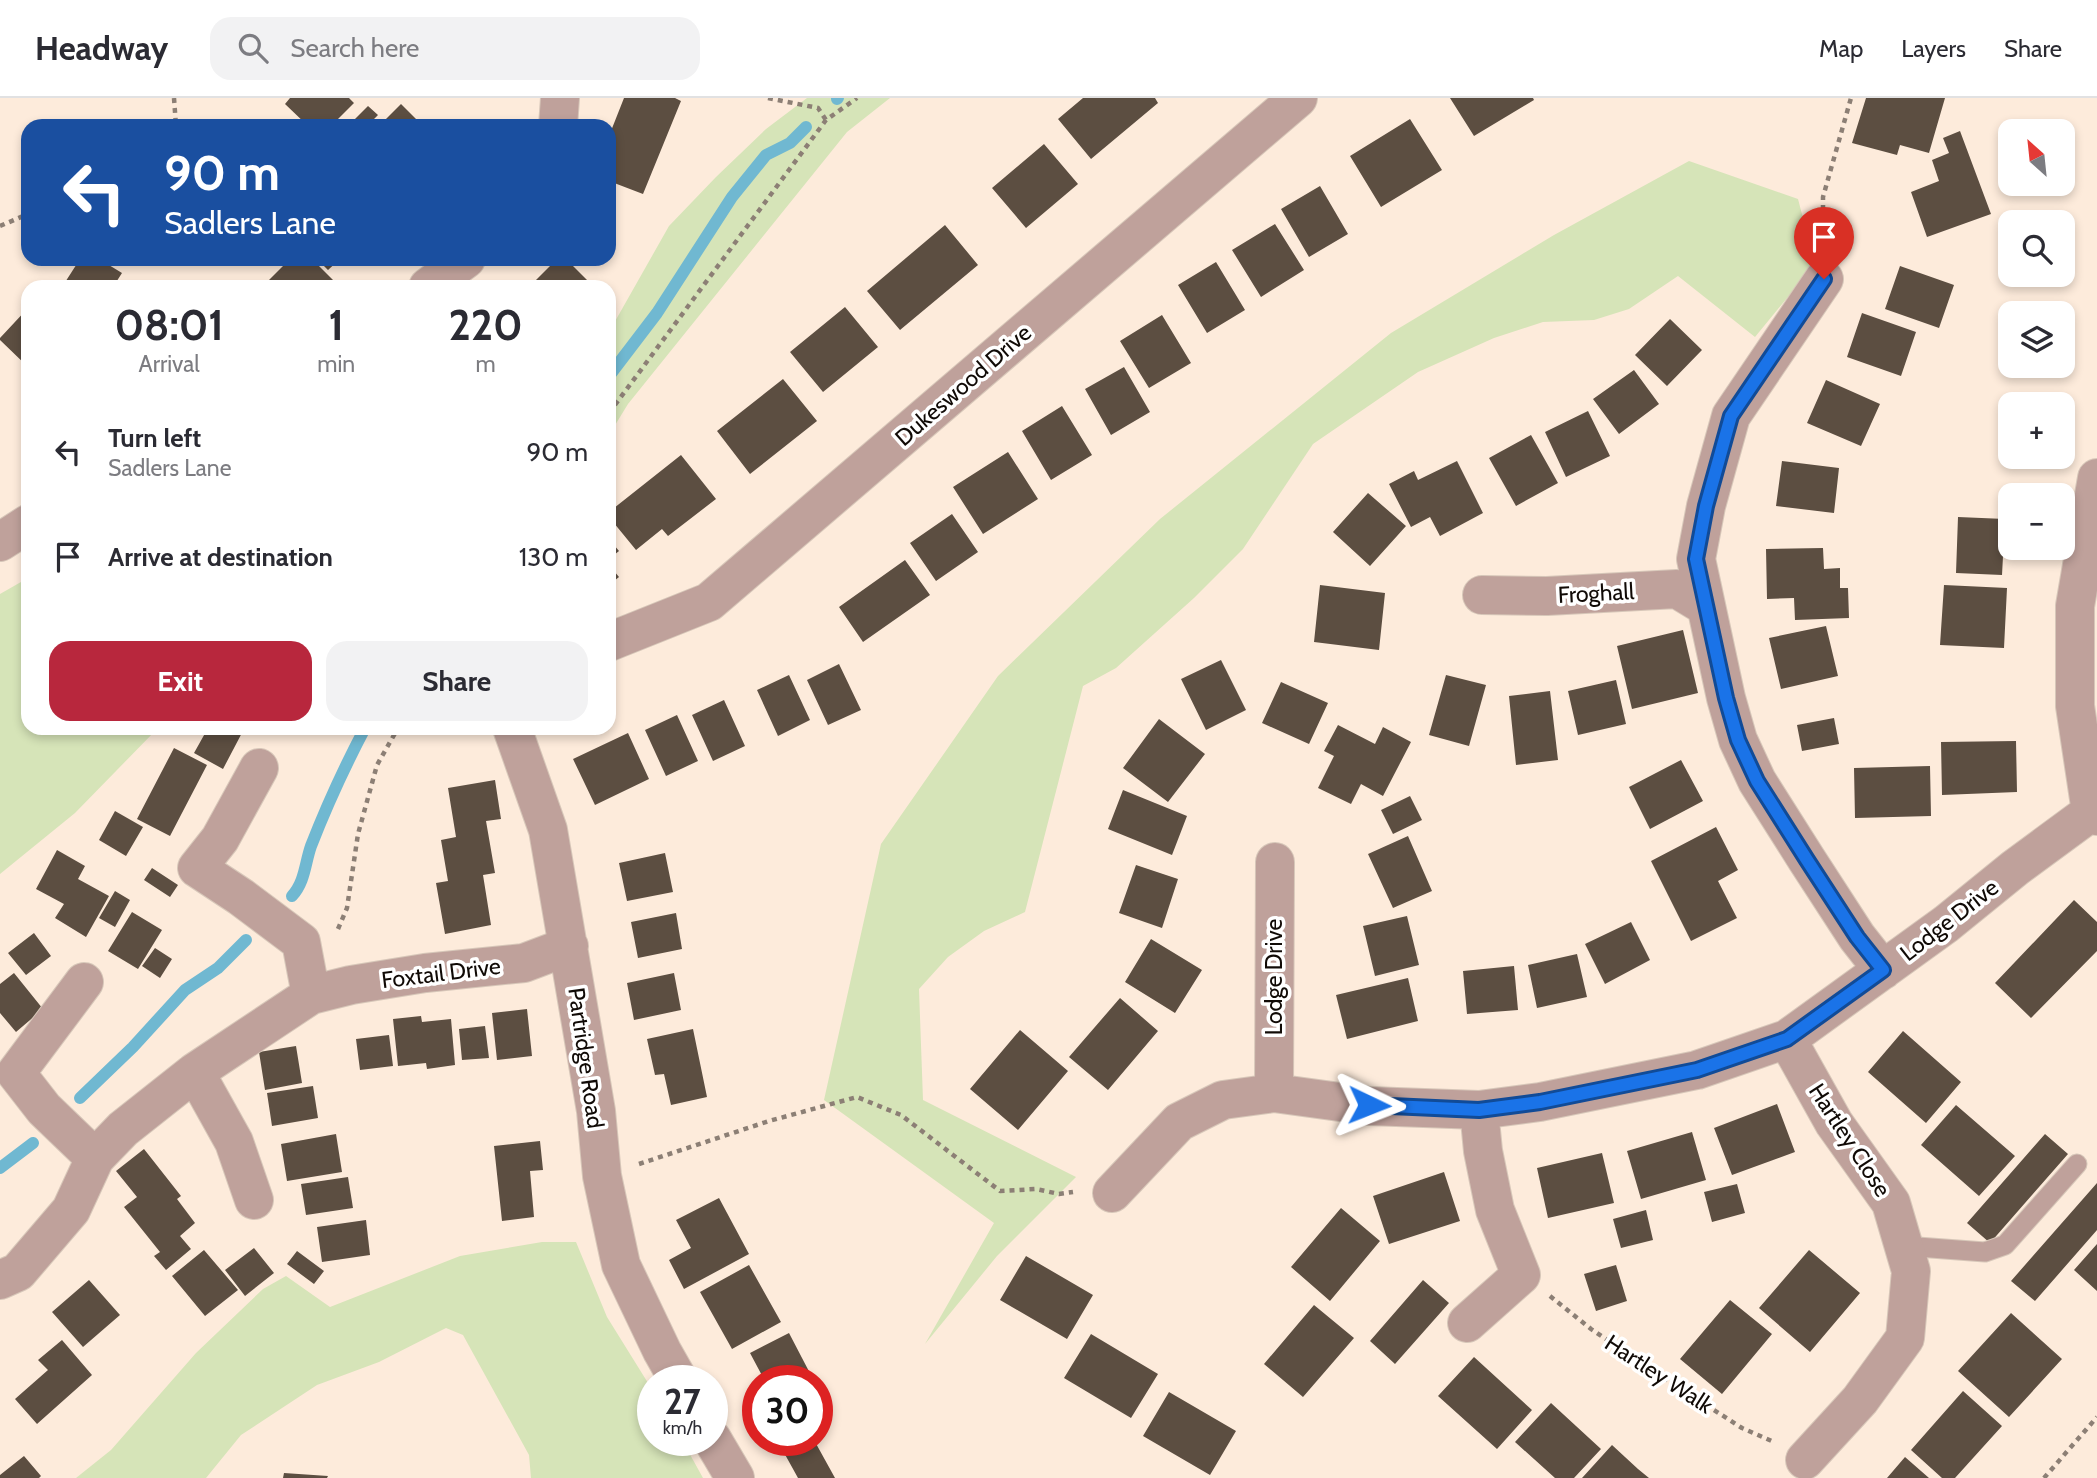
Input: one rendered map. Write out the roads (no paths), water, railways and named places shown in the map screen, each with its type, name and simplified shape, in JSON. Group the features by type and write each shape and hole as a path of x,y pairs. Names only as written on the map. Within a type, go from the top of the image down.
{"street":[{"path":"558,119 560,98"},
{"name":"Dukeswood Drive","path":"616,639 709,602 1298,98"},
{"path":"438,280 456,266"},
{"path":"1824,279 1731,416 1706,506 1696,559 1726,698 1738,740 1757,781 1857,937 1883,970"},
{"path":"2094,814 2075,706 2075,606 2097,478"},
{"path":"0,542 21,528"},
{"name":"Froghall","path":"1482,595 1547,596 1677,589 1705,606"},
{"name":"Partridge Road","path":"514,735 548,831 596,1111 602,1176 621,1265 670,1365"},
{"path":"259,768 220,839 197,868 241,897 301,943 311,995"},
{"name":"Lodge Drive","path":"1112,1193 1179,1122 1223,1100 1274,1093 1369,1105 1479,1110 1540,1102 1697,1070 1787,1039 1946,924 2015,868 2094,814"},
{"name":"Lodge Drive","path":"1274,1093 1275,862"},
{"name":"Foxtail Drive","path":"0,1280 18,1272 71,1210 95,1158 123,1129 195,1072 311,995 351,985 425,973 524,963 569,946"},
{"path":"84,982 16,1073 44,1108 95,1158"},
{"name":"Hartley Close","path":"1787,1039 1835,1123 1891,1203 1911,1271 1905,1338 1860,1400 1805,1460"},
{"path":"195,1072 234,1142 254,1200"},
{"path":"1467,1323 1521,1275 1495,1210 1483,1151 1479,1110"},
{"path":"722,1456 735,1478"}],"lane":[{"path":"1904,1246 1986,1252 2005,1245 2077,1164"}],"waterway":[{"path":"616,367 657,313 732,197 766,155 790,143 806,127"},
{"path":"292,896 302,879 311,846 330,801 361,735"},
{"path":"80,1098 133,1047 185,990 218,968 246,940"},
{"path":"0,1168 33,1143"}]}
